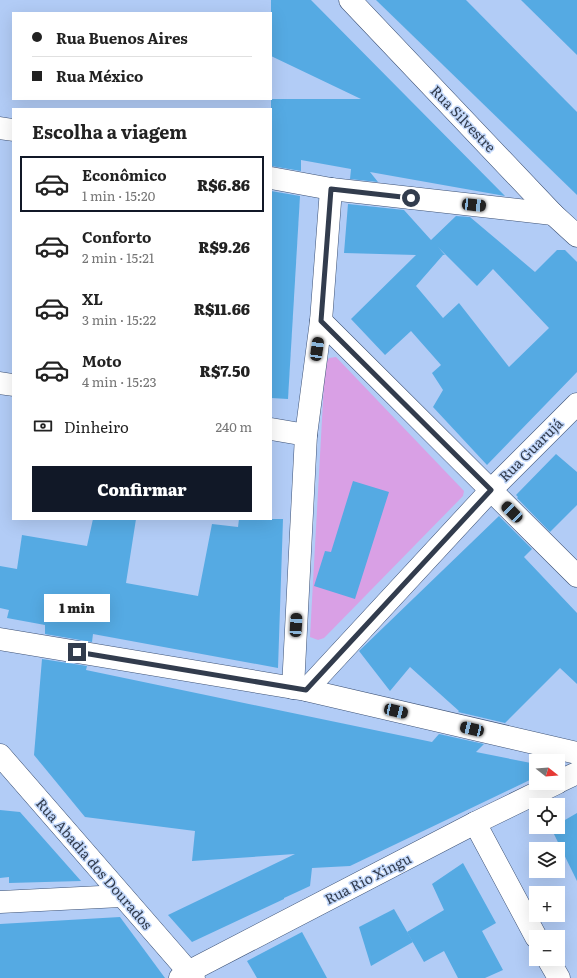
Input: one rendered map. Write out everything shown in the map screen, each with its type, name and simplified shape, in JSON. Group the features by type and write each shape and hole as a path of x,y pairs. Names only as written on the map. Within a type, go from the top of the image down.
{"street":[{"name":"Rua Silvestre","path":"350,0 553,214 577,236"},
{"path":"0,128 12,130"},
{"path":"272,178 331,189 553,214"},
{"path":"300,689 306,435 321,321 331,189"},
{"path":"321,321 577,576"},
{"path":"0,383 12,385"},
{"name":"Rua Guarujá","path":"300,689 491,490 577,404"},
{"path":"272,429 306,435"},
{"path":"0,639 300,689 577,753"},
{"name":"Rua Abadia dos Dourados","path":"0,755 121,896 187,976"},
{"name":"Rua Rio Xingu","path":"565,779 577,773"},
{"name":"Rua Rio Xingu","path":"187,976 475,824 543,790"},
{"path":"475,824 532,930"},
{"path":"0,902 121,896"},
{"path":"552,966 559,978"}],"shaded area":[{"path":"336,357 464,491 463,496 324,638 318,640 310,637 325,365 329,358"}],"building":[{"path":"271,0 311,0 505,196 370,172 378,182 350,179 351,169 301,160 301,171 272,166 272,99 361,99 272,56"},
{"path":"376,0 466,0 577,112 577,195"},
{"path":"521,0 577,0 577,55"},
{"path":"272,191 300,196 288,399 272,398"},
{"path":"348,204 404,210 431,240 456,216 470,217 535,272 557,250 565,250 577,262 577,372 487,465 433,407 443,390 432,373 441,365 411,331 385,355 351,319 416,255 344,253","holes":["438,247 477,286 493,269 549,328 509,367 459,303 443,318 416,286 443,255 445,255"]},
{"path":"556,454 577,472 577,505 550,532 517,498 518,497 516,495"},
{"path":"353,481 389,492 355,599 314,586 325,551 331,552"},
{"path":"499,516 532,549 524,557 577,613 577,684 560,668 505,723 458,712 459,711 410,667 390,691 359,651"},
{"path":"283,519 278,668 93,634 92,642 45,634 45,625 7,618 9,610 0,608 0,566 17,569 22,535 87,546 93,520 136,520 126,583 198,596 212,524 238,527 239,520"},
{"path":"42,659 87,666 86,670 432,742 439,734 484,744 476,752 529,763 529,780 350,866 312,868 310,886 192,942 168,915 295,854 192,861 195,831 85,817 34,755"},
{"path":"0,810 20,812 81,881 9,883 9,877 0,878"},
{"path":"577,813 577,881 565,857 565,842 558,842 554,834 565,834 565,820"},
{"path":"463,863 496,923 482,931 503,970 485,978 458,978 444,951 424,962 407,932 444,910 432,884"},
{"path":"394,909 413,942 371,966 359,927"},
{"path":"120,917 165,978 0,978 0,924"},
{"path":"302,932 327,978 257,978 247,961"}],"route":[{"path":"77,652 306,690 491,490 321,321 331,189 411,198"}]}
